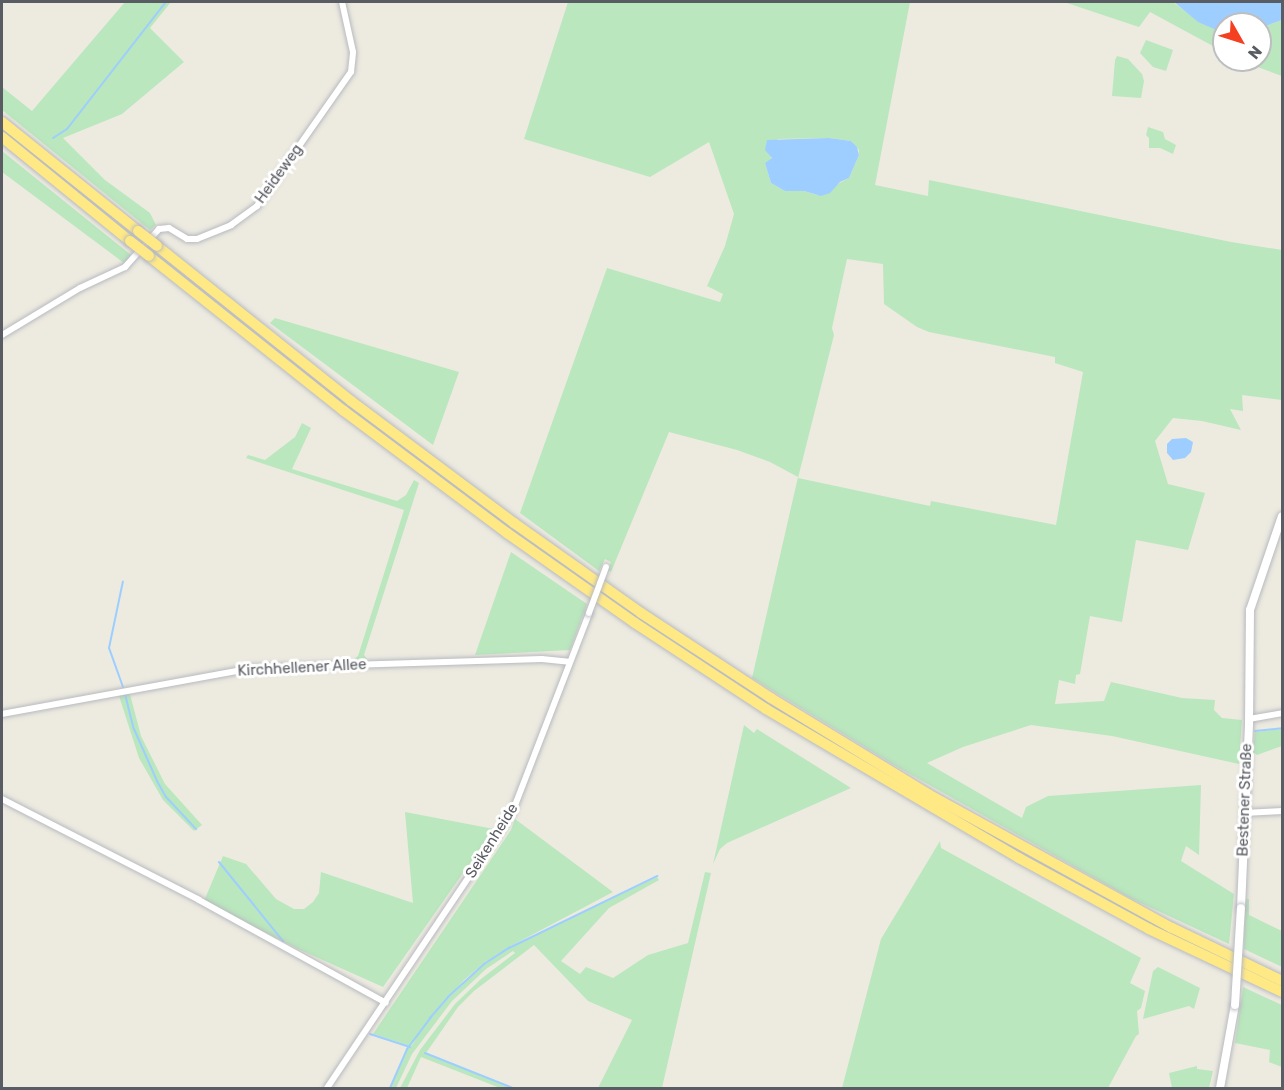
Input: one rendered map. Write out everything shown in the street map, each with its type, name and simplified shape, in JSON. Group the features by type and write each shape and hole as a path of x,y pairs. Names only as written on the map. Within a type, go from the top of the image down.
{"highway":[{"path":"2,122 361,408 514,523 661,626 781,704 928,794 1172,928 1282,981"},
{"path":"2,137 344,411 507,533 635,623 766,709 1019,858 1149,929 1282,992"}],"street":[{"name":"Heideweg","path":"2,335 80,288 125,267 159,229 169,228 187,239 197,239 231,225 256,206 351,72 352,52 342,2"},
{"name":"Bestener Straße","path":"1220,1089 1235,1005 1249,721 1250,610 1282,516"},
{"name":"Seikenheide","path":"327,1089 512,813 606,567"},
{"name":"Kirchhellener Allee","path":"2,714 253,668 542,659 569,662"},
{"path":"1249,721 1282,713"},
{"path":"2,799 199,900 386,1003"},
{"path":"1244,813 1282,811"}],"green space":[{"path":"125,2 171,2 150,28 184,62 122,114 63,138 105,180 150,213 156,225 150,230 2,110 2,87 32,111"},
{"path":"568,2 910,2 875,185 928,196 929,180 1231,242 1282,250 1282,400 1242,395 1243,411 1230,409 1241,430 1202,421 1173,418 1155,441 1168,484 1205,493 1188,550 1136,540 1122,622 1090,616 1080,674 1076,675 1075,684 1059,680 1055,704 1104,701 1111,682 1182,698 1215,700 1214,710 1222,718 1242,720 1239,764 1112,736 1031,725 963,747 927,763 1022,818 1026,807 1048,796 1201,785 1199,855 1186,846 1181,861 1234,894 1229,944 1130,898 894,765 752,678 798,477 770,462 737,450 669,432 611,572 608,570 611,562 605,559 599,571 520,513 607,268 720,302 723,294 707,286 725,246 734,214 709,142 650,177 524,139","holes":["829,138 851,141 859,150 849,178 817,195 804,191 785,191 771,183 765,163 772,160 770,154 778,139","847,259 883,264 884,304 917,327 929,332 1055,357 1055,363 1083,372 1056,525 931,501 930,506 798,478 834,335 832,328"]},
{"path":"1064,2 1173,2 1198,21 1212,26 1212,46 1150,12 1139,27"},
{"path":"1282,20 1282,76 1271,72 1272,24"},
{"path":"1146,40 1173,50 1166,71 1153,67 1140,53"},
{"path":"1117,56 1128,59 1142,74 1144,81 1141,98 1112,96"},
{"path":"1148,127 1163,132 1165,139 1176,145 1173,154 1160,148 1149,148 1149,138 1146,135"},
{"path":"2,151 131,255 128,260 124,263 2,172"},
{"path":"275,318 459,372 433,445 270,323"},
{"path":"302,423 311,428 292,469 397,501 406,495 414,480 419,483 364,655 367,659 353,660 358,656 404,510 246,458 248,455 265,460 295,437"},
{"path":"511,552 587,604 570,650 475,655"},
{"path":"130,694 141,736 165,784 202,825 194,831 163,800 139,758 119,696"},
{"path":"744,725 754,733 757,729 851,788 727,843 720,849 713,864"},
{"path":"1282,729 1282,746 1257,755 1253,752 1255,732"},
{"path":"405,812 494,829 383,987 298,949 204,901 223,856 246,864 276,899 294,909 304,909 313,902 319,893 321,872 413,903"},
{"path":"515,819 613,892 509,947 484,963 464,980 442,1004 485,964 509,948 657,877 659,880 609,908 561,961 580,974 586,967 613,978 648,955 688,943 705,872 711,873 662,1088 598,1088 632,1020 588,1001 534,945 474,991 458,1007 426,1053 512,1088 500,1088 421,1057 407,1088 400,1088 420,1050 455,1004 481,979 515,953 513,951 486,969 452,1001 412,1054 396,1088 390,1088 407,1049 412,1045 416,1039 410,1046 373,1034 511,830"},
{"path":"940,841 941,848 1141,958 1130,983 1145,991 1141,1008 1137,1011 1139,1034 1108,1088 842,1088 881,939"},
{"path":"1245,899 1249,899 1249,915 1282,931 1282,967 1244,949"},
{"path":"1158,967 1200,988 1194,1009 1189,1006 1143,1019 1153,971"},
{"path":"1243,987 1282,1005 1282,1067 1269,1062 1270,1050 1235,1043"},
{"path":"1197,1066 1197,1069 1213,1071 1209,1088 1172,1088 1169,1073"}],"water":[{"path":"1174,2 1282,2 1282,20 1272,24 1272,12 1212,12 1212,28 1198,22"},
{"path":"829,138 851,141 857,147 859,155 849,178 840,182 830,193 821,196 804,191 785,191 771,183 765,163 772,158 765,150 767,140"},
{"path":"1186,438 1193,442 1191,452 1185,458 1173,460 1167,453 1167,444 1172,439"}],"waterway":[{"path":"53,138 67,129 166,2"},
{"path":"123,581 109,648 123,687"},
{"path":"125,694 134,729 157,781 166,797 196,829"},
{"path":"1255,731 1282,728"},
{"path":"219,862 283,941"},
{"path":"390,1088 407,1049 430,1018 448,997 484,964 509,948 657,876"},
{"path":"370,1034 410,1047"},
{"path":"425,1053 513,1088"}]}
